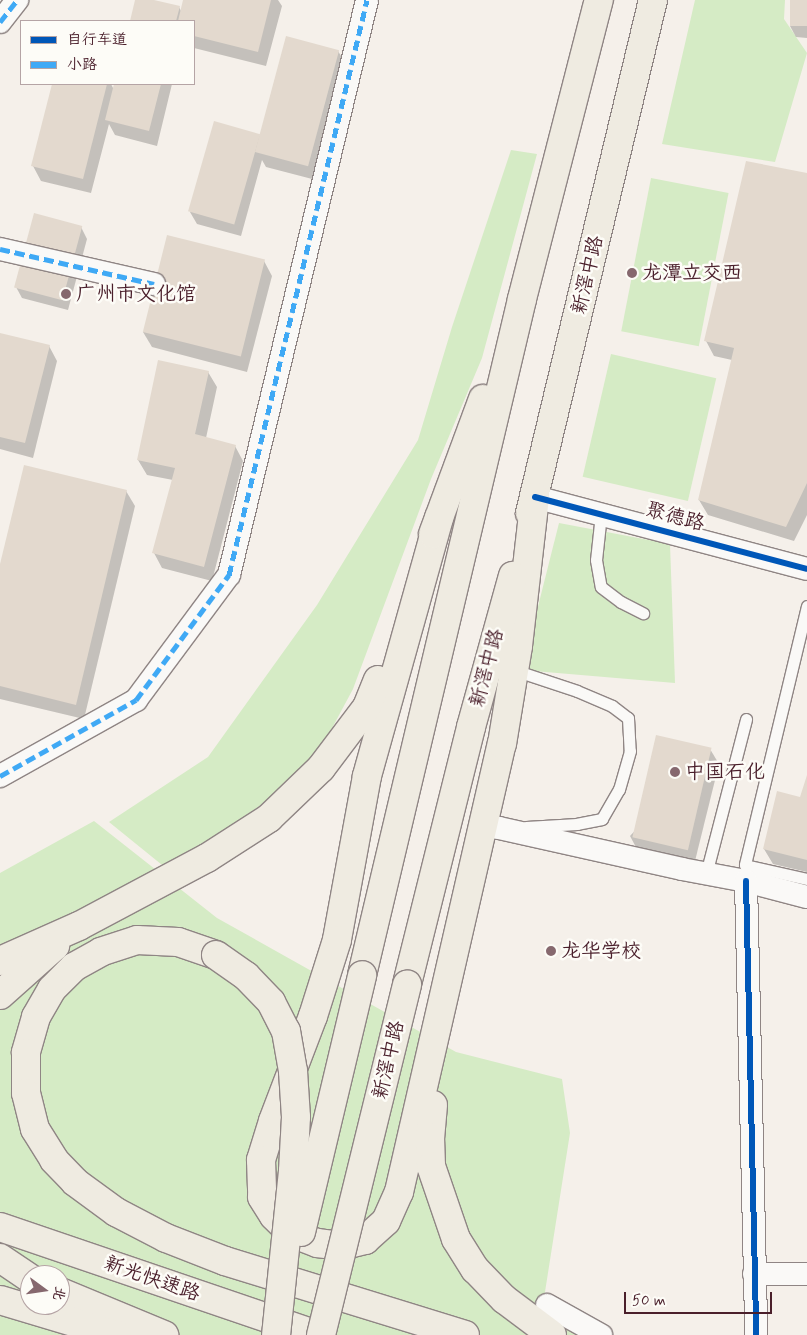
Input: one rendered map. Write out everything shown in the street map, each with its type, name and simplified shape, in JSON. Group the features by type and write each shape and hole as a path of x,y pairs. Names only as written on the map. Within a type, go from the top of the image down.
{"highway":[{"path":"276,1335 522,299 599,0"},
{"name":"新滘中路","path":"314,1334 407,984 471,727 535,497 653,0"},
{"path":"0,961 79,926 207,858 261,823 321,768 367,707 522,299"},
{"path":"439,518 367,776 337,940 313,1016 273,1120 261,1160 262,1197 274,1216 291,1233 317,1243 341,1246 365,1240 386,1221 399,1192 454,948 491,827 514,670 535,497"},
{"path":"0,996 79,926"},
{"path":"276,1335 294,1153 296,1117 293,1071 286,1031 271,1002 246,976 216,955 178,942 137,940 101,952 74,967 52,989 36,1017 26,1053 26,1085 35,1129 54,1160 75,1182 116,1212 166,1238 225,1261 464,1335"},
{"path":"454,948 433,1096 430,1137 431,1166 456,1239 475,1269 504,1299 552,1335"},
{"name":"新光快速路","path":"0,1227 314,1334"},
{"path":"0,1258 20,1271"},
{"path":"70,1296 164,1335"},
{"path":"0,1300 117,1335"}],"street":[{"path":"0,22 17,0"},
{"path":"0,776 136,700 229,575 367,0"},
{"path":"0,249 154,284"},
{"name":"聚德路","path":"535,497 807,569"},
{"path":"491,827 746,881 807,897"},
{"path":"746,881 756,1335"},
{"path":"754,1274 807,1274"},
{"path":"547,1305 601,1335"}],"lane":[{"path":"600,514 596,560 601,587 621,602 642,613"},
{"path":"807,606 745,865 807,879"},
{"path":"491,827 577,824 602,819 619,790 630,751 628,718 612,706 577,691 514,670"},
{"path":"706,874 746,719"}],"green space":[{"path":"695,0 785,0 784,19 807,53 775,162 662,144"},
{"path":"511,150 537,154 482,358 431,479 353,689 308,773 167,869 109,822 208,757 317,605 418,440 452,327"},
{"path":"651,178 729,193 699,346 621,331"},
{"path":"611,354 716,378 688,501 583,477"},
{"path":"559,523 670,544 675,683 522,670"},
{"path":"94,821 217,918 456,1052 562,1079 570,1133 542,1311 589,1335 0,1335 0,873"}],"building":[{"path":"135,0 154,0 180,6 176,20 130,20"},
{"path":"183,0 271,0 258,52 195,36 195,20 178,20"},
{"path":"790,0 807,0 807,26 790,26"},
{"path":"286,36 339,50 308,166 255,152"},
{"path":"52,85 107,85 83,179 31,166"},
{"path":"114,85 161,85 149,131 105,120"},
{"path":"214,121 260,134 234,225 188,211"},
{"path":"746,161 807,173 807,483 786,527 698,500 734,348 704,341"},
{"path":"34,213 82,226 62,300 14,287"},
{"path":"167,235 265,259 241,356 143,332"},
{"path":"0,333 50,345 25,443 0,437"},
{"path":"158,360 209,371 195,434 236,445 204,567 152,553 175,468 137,460"},
{"path":"24,465 127,490 76,705 0,686 0,564"},
{"path":"656,735 712,748 688,850 632,837"},
{"path":"807,775 807,860 763,849 777,791 800,797"}],"marked path":[{"path":"0,22 17,0"},
{"path":"0,776 136,700 229,575 367,0"},
{"path":"0,249 154,284"}],"cycle path":[{"path":"535,497 807,569"},
{"path":"746,881 756,1335"}],"place":[{"name":"龙潭立交西","path":"632,273"},
{"name":"广州市文化馆","path":"66,294"},
{"name":"中国石化","path":"675,772"},
{"name":"龙华学校","path":"551,951"}]}
